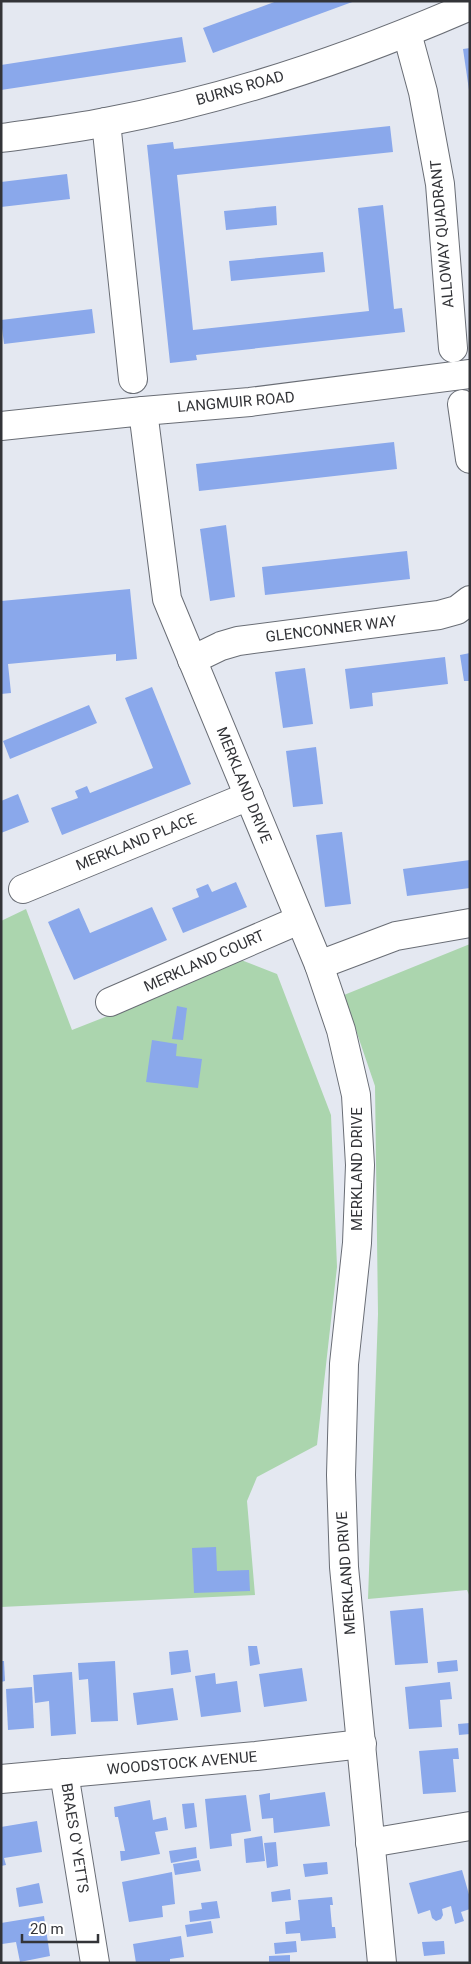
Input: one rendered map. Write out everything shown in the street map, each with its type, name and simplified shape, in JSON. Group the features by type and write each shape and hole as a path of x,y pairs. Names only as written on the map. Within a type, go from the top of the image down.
{"street":[{"path":"468,1 470,6"},
{"name":"BURNS ROAD","path":"1,138 106,122 238,91 407,33 470,6"},
{"name":"ALLOWAY QUADRANT","path":"407,33 423,92 440,184 452,348"},
{"path":"106,122 133,380"},
{"name":"LANGMUIR ROAD","path":"1,426 250,402 470,374"},
{"path":"462,404 470,459"},
{"name":"MERKLAND DRIVE","path":"143,411 167,599 318,965 341,1030 356,1095 360,1164 357,1243 344,1364 341,1475 344,1567 382,1963"},
{"name":"GLENCONNER WAY","path":"192,660 221,646 238,641 439,615 457,610 470,600"},
{"name":"MERKLAND PLACE","path":"23,889 248,796"},
{"name":"MERKLAND COURT","path":"110,1002 299,920"},
{"path":"318,965 396,936 470,923"},
{"name":"WOODSTOCK AVENUE","path":"1,1779 256,1756 362,1744"},
{"name":"BRAES O' YETTS","path":"64,1773 95,1963"},
{"path":"370,1843 470,1826"}],"green space":[{"path":"26,909 72,1030 184,986 236,958 277,974 331,1115 337,1267 317,1445 257,1477 247,1501 255,1595 1,1607 1,921"},
{"path":"470,944 470,1597 467,1590 368,1599 378,1314 375,1086 344,995"}],"building":[{"path":"277,1 355,1 213,53 203,28"},
{"path":"182,37 186,62 1,90 1,65"},
{"path":"470,48 470,90 469,90 463,49"},
{"path":"390,126 393,152 177,175 193,330 369,311 358,208 383,205 394,309 402,308 405,332 196,355 197,360 170,363 147,145 173,142 174,149"},
{"path":"67,174 70,199 1,207 1,182"},
{"path":"276,206 277,225 226,230 224,211"},
{"path":"323,252 325,272 231,281 229,261"},
{"path":"92,309 95,333 4,344 1,320"},
{"path":"394,442 397,469 199,491 196,464"},
{"path":"226,525 235,597 210,601 200,529"},
{"path":"407,551 410,579 265,595 262,567"},
{"path":"130,589 137,659 116,661 116,654 8,664 11,693 1,694 1,601"},
{"path":"470,653 470,681 464,681 460,655"},
{"path":"445,657 448,684 372,693 373,706 350,709 345,669"},
{"path":"305,668 313,724 283,728 275,672"},
{"path":"152,687 191,784 62,835 51,808 78,798 75,791 87,786 90,793 153,768 125,698"},
{"path":"89,705 97,723 10,759 3,741"},
{"path":"316,747 323,804 293,807 286,751"},
{"path":"18,794 29,822 1,833 1,801"},
{"path":"342,832 351,904 325,907 316,835"},
{"path":"470,860 470,888 407,896 403,869"},
{"path":"236,882 247,907 183,933 172,908 199,897 196,889 208,884 212,892"},
{"path":"152,907 167,940 74,980 48,922 79,908 90,933"},
{"path":"177,1006 187,1008 183,1040 172,1039"},
{"path":"152,1040 177,1044 176,1056 202,1059 198,1088 146,1082"},
{"path":"216,1547 217,1571 249,1570 250,1591 194,1593 192,1548"},
{"path":"423,1608 428,1663 395,1665 390,1611"},
{"path":"248,1646 257,1646 260,1664 250,1666"},
{"path":"188,1650 191,1672 171,1675 169,1652"},
{"path":"457,1660 458,1671 438,1673 437,1662"},
{"path":"1,1661 4,1661 5,1681 1,1682"},
{"path":"115,1661 118,1721 91,1722 88,1679 79,1680 78,1663"},
{"path":"302,1668 307,1701 264,1707 259,1674"},
{"path":"72,1672 76,1734 51,1736 49,1701 35,1703 33,1675"},
{"path":"215,1673 216,1684 237,1681 241,1712 201,1717 195,1676"},
{"path":"450,1682 452,1699 440,1700 442,1727 409,1729 405,1687"},
{"path":"32,1687 34,1728 8,1730 6,1689"},
{"path":"173,1688 178,1720 137,1725 133,1693"},
{"path":"470,1723 470,1734 459,1735 458,1724"},
{"path":"458,1748 459,1759 453,1759 456,1792 423,1794 419,1751"},
{"path":"325,1792 330,1826 274,1833 273,1818 262,1819 259,1795 270,1793 270,1800"},
{"path":"246,1795 251,1831 231,1834 232,1846 210,1849 205,1799"},
{"path":"150,1800 153,1820 166,1817 168,1830 155,1832 160,1854 121,1861 120,1851 125,1851 114,1807"},
{"path":"194,1803 197,1827 185,1829 182,1804"},
{"path":"37,1821 42,1852 4,1858 6,1865 1,1866 1,1827"},
{"path":"262,1836 265,1861 246,1863 244,1839"},
{"path":"276,1842 278,1866 267,1868 264,1843"},
{"path":"196,1847 197,1858 171,1863 169,1851"},
{"path":"199,1860 201,1871 175,1875 173,1864"},
{"path":"327,1862 328,1874 305,1877 303,1864"},
{"path":"462,1870 470,1898 470,1909 461,1912 464,1921 455,1924 451,1906 442,1909 443,1915 441,1919 436,1921 432,1918 430,1910 418,1914 409,1883"},
{"path":"172,1872 175,1904 162,1906 163,1917 129,1922 122,1882"},
{"path":"39,1883 43,1903 19,1907 16,1888"},
{"path":"290,1889 291,1900 272,1902 271,1892"},
{"path":"332,1897 333,1905 330,1905 332,1927 335,1927 336,1938 301,1941 300,1933 286,1934 285,1922 300,1920 298,1900"},
{"path":"217,1901 220,1918 190,1922 189,1911 202,1909 201,1903"},
{"path":"44,1916 50,1956 20,1962 16,1942 2,1944 1,1923"},
{"path":"211,1921 213,1933 187,1937 185,1925"},
{"path":"181,1936 184,1957 170,1959 170,1963 136,1963 133,1944"},
{"path":"296,1941 297,1952 275,1954 274,1943"},
{"path":"444,1941 445,1954 424,1956 422,1942"},
{"path":"290,1955 290,1963 269,1963 269,1956"}]}
